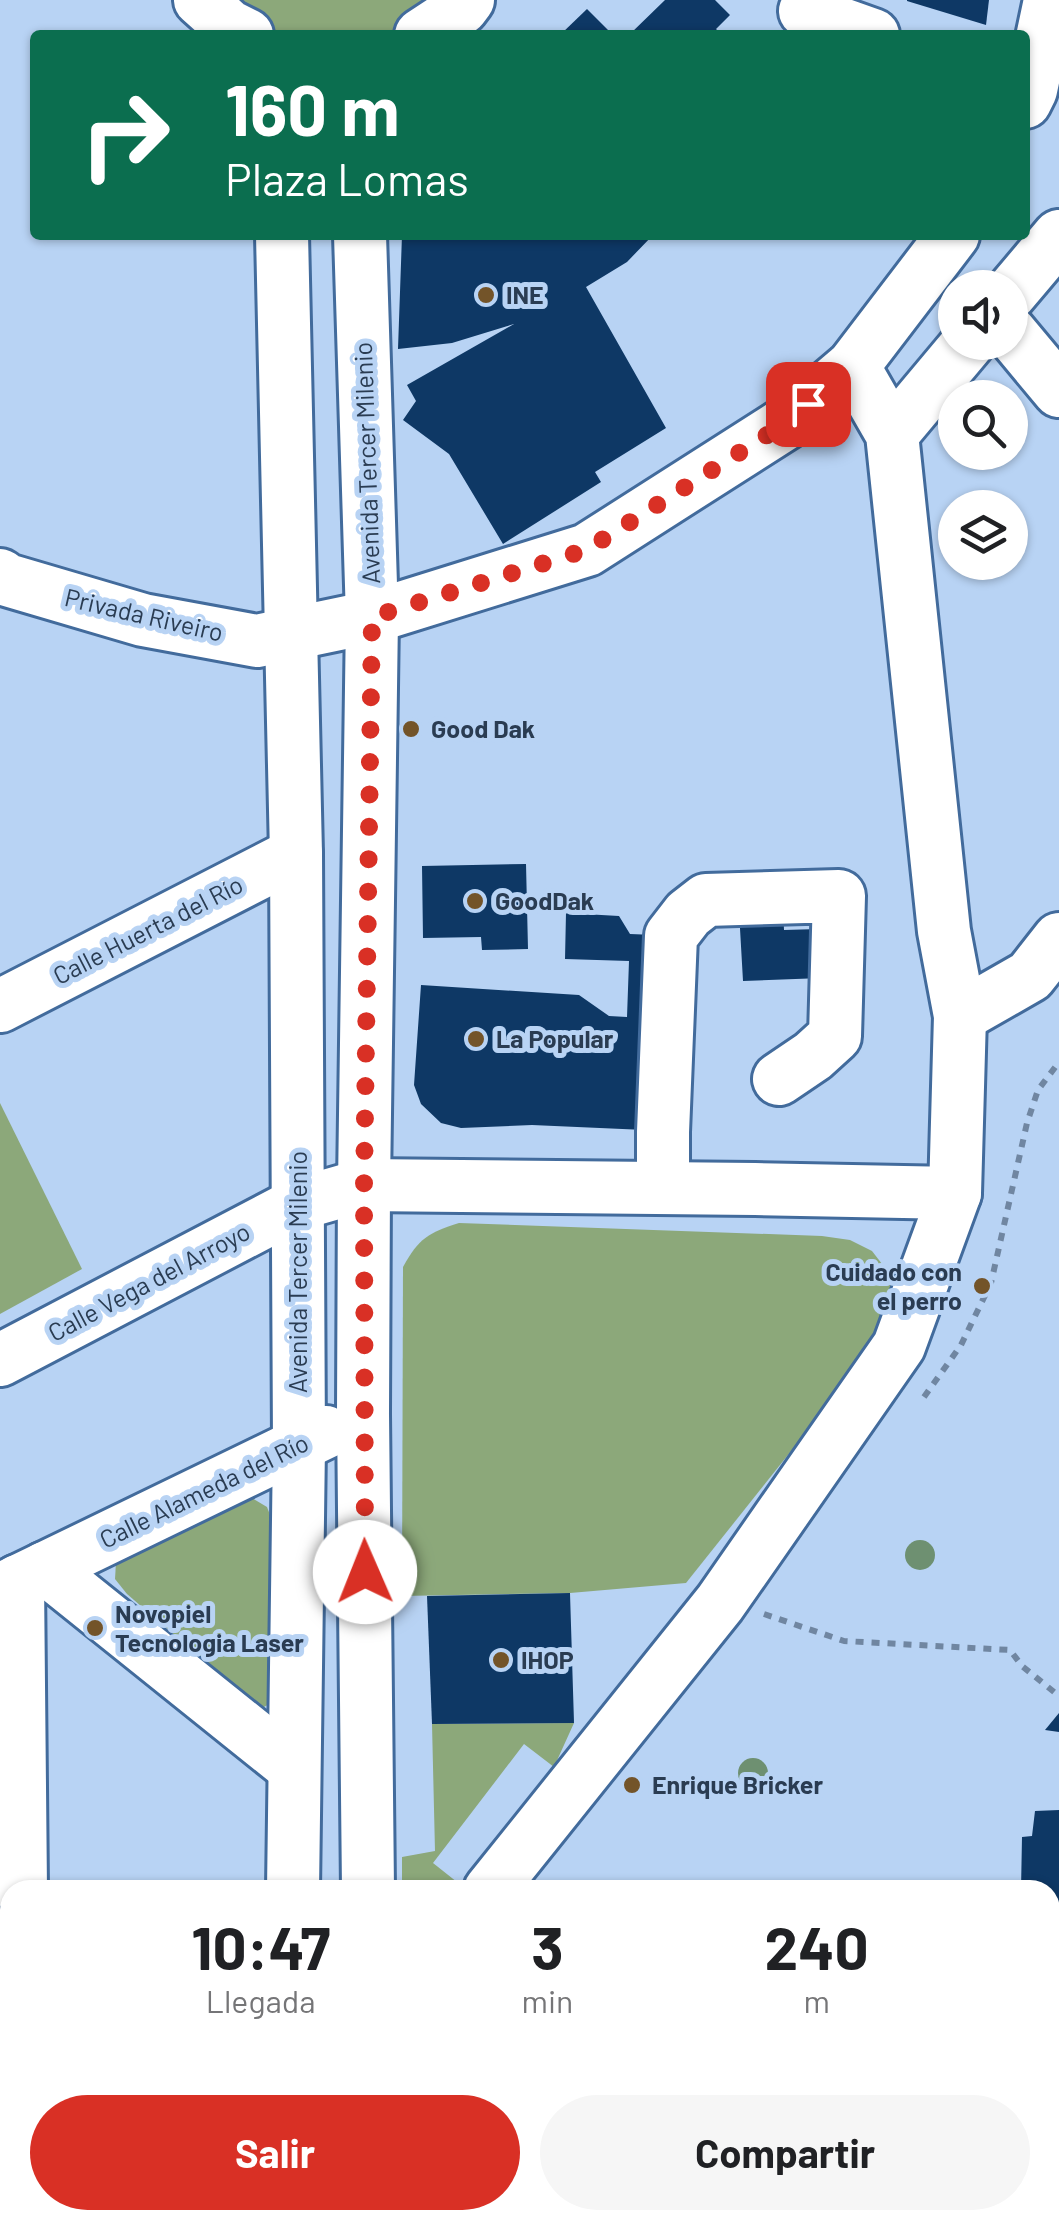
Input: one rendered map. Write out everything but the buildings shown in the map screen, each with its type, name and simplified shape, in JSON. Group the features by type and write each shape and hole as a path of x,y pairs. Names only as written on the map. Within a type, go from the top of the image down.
{"street":[{"path":"200,0 238,30"},
{"path":"429,30 468,0"},
{"path":"1030,81 1050,0"},
{"path":"805,11 859,30"},
{"path":"1028,273 1059,236"},
{"name":"Avenida Tercer Milenio","path":"282,240 296,854 299,1445 293,1880"},
{"name":"Avenida Tercer Milenio","path":"360,240 372,617 363,1414 368,1880"},
{"name":"Privada Riveiro","path":"0,576 143,620 258,641 372,617 586,550 786,423 854,366 949,240"},
{"path":"1028,354 1059,391"},
{"path":"892,434 954,360"},
{"path":"498,1880 720,1603 899,1346 955,1193 960,1016 944,931 892,434 854,366"},
{"name":"Calle Huerta del Río","path":"2,1002 296,854"},
{"path":"663,1188 672,936 688,914 706,900 839,896 834,1036 779,1079"},
{"path":"960,1016 1030,976 1059,939"},
{"name":"Calle Vega del Arroyo","path":"0,1360 298,1204 364,1185 955,1193"},
{"name":"Calle Alameda del Río","path":"21,1579 363,1414"},
{"path":"21,1579 294,1768"},
{"path":"21,1579 21,1880"}],"path":[{"path":"758,1612 844,1641 1010,1650 1022,1666 1059,1696"}],"green space":[{"path":"218,0 460,0 405,30 257,29"},
{"path":"0,1103 82,1269 0,1314"},
{"path":"459,1223 850,1240 872,1251 889,1273 894,1295 874,1347 686,1583 570,1593 402,1596 403,1267 425,1238"},
{"path":"252,1498 267,1507 272,1520 275,1701 264,1707 251,1701 127,1594 115,1579 116,1562 236,1500"},
{"path":"574,1723 554,1767 524,1744 433,1863 454,1880 402,1880 402,1857 435,1851 432,1724"}],"place":[{"name":"INE","path":"486,295"},
{"name":"Good Dak","path":"411,729"},
{"name":"GoodDak","path":"475,901"},
{"name":"La Popular","path":"476,1039"},
{"name":"Cuidado con el perro","path":"982,1286"},
{"name":"Novopiel Tecnologia Laser","path":"95,1628"},
{"name":"IHOP","path":"501,1660"},
{"name":"Enrique Bricker","path":"632,1785"}],"route":[{"path":"365,1572 364,1185 372,617 586,550 786,423 808,404"}]}
